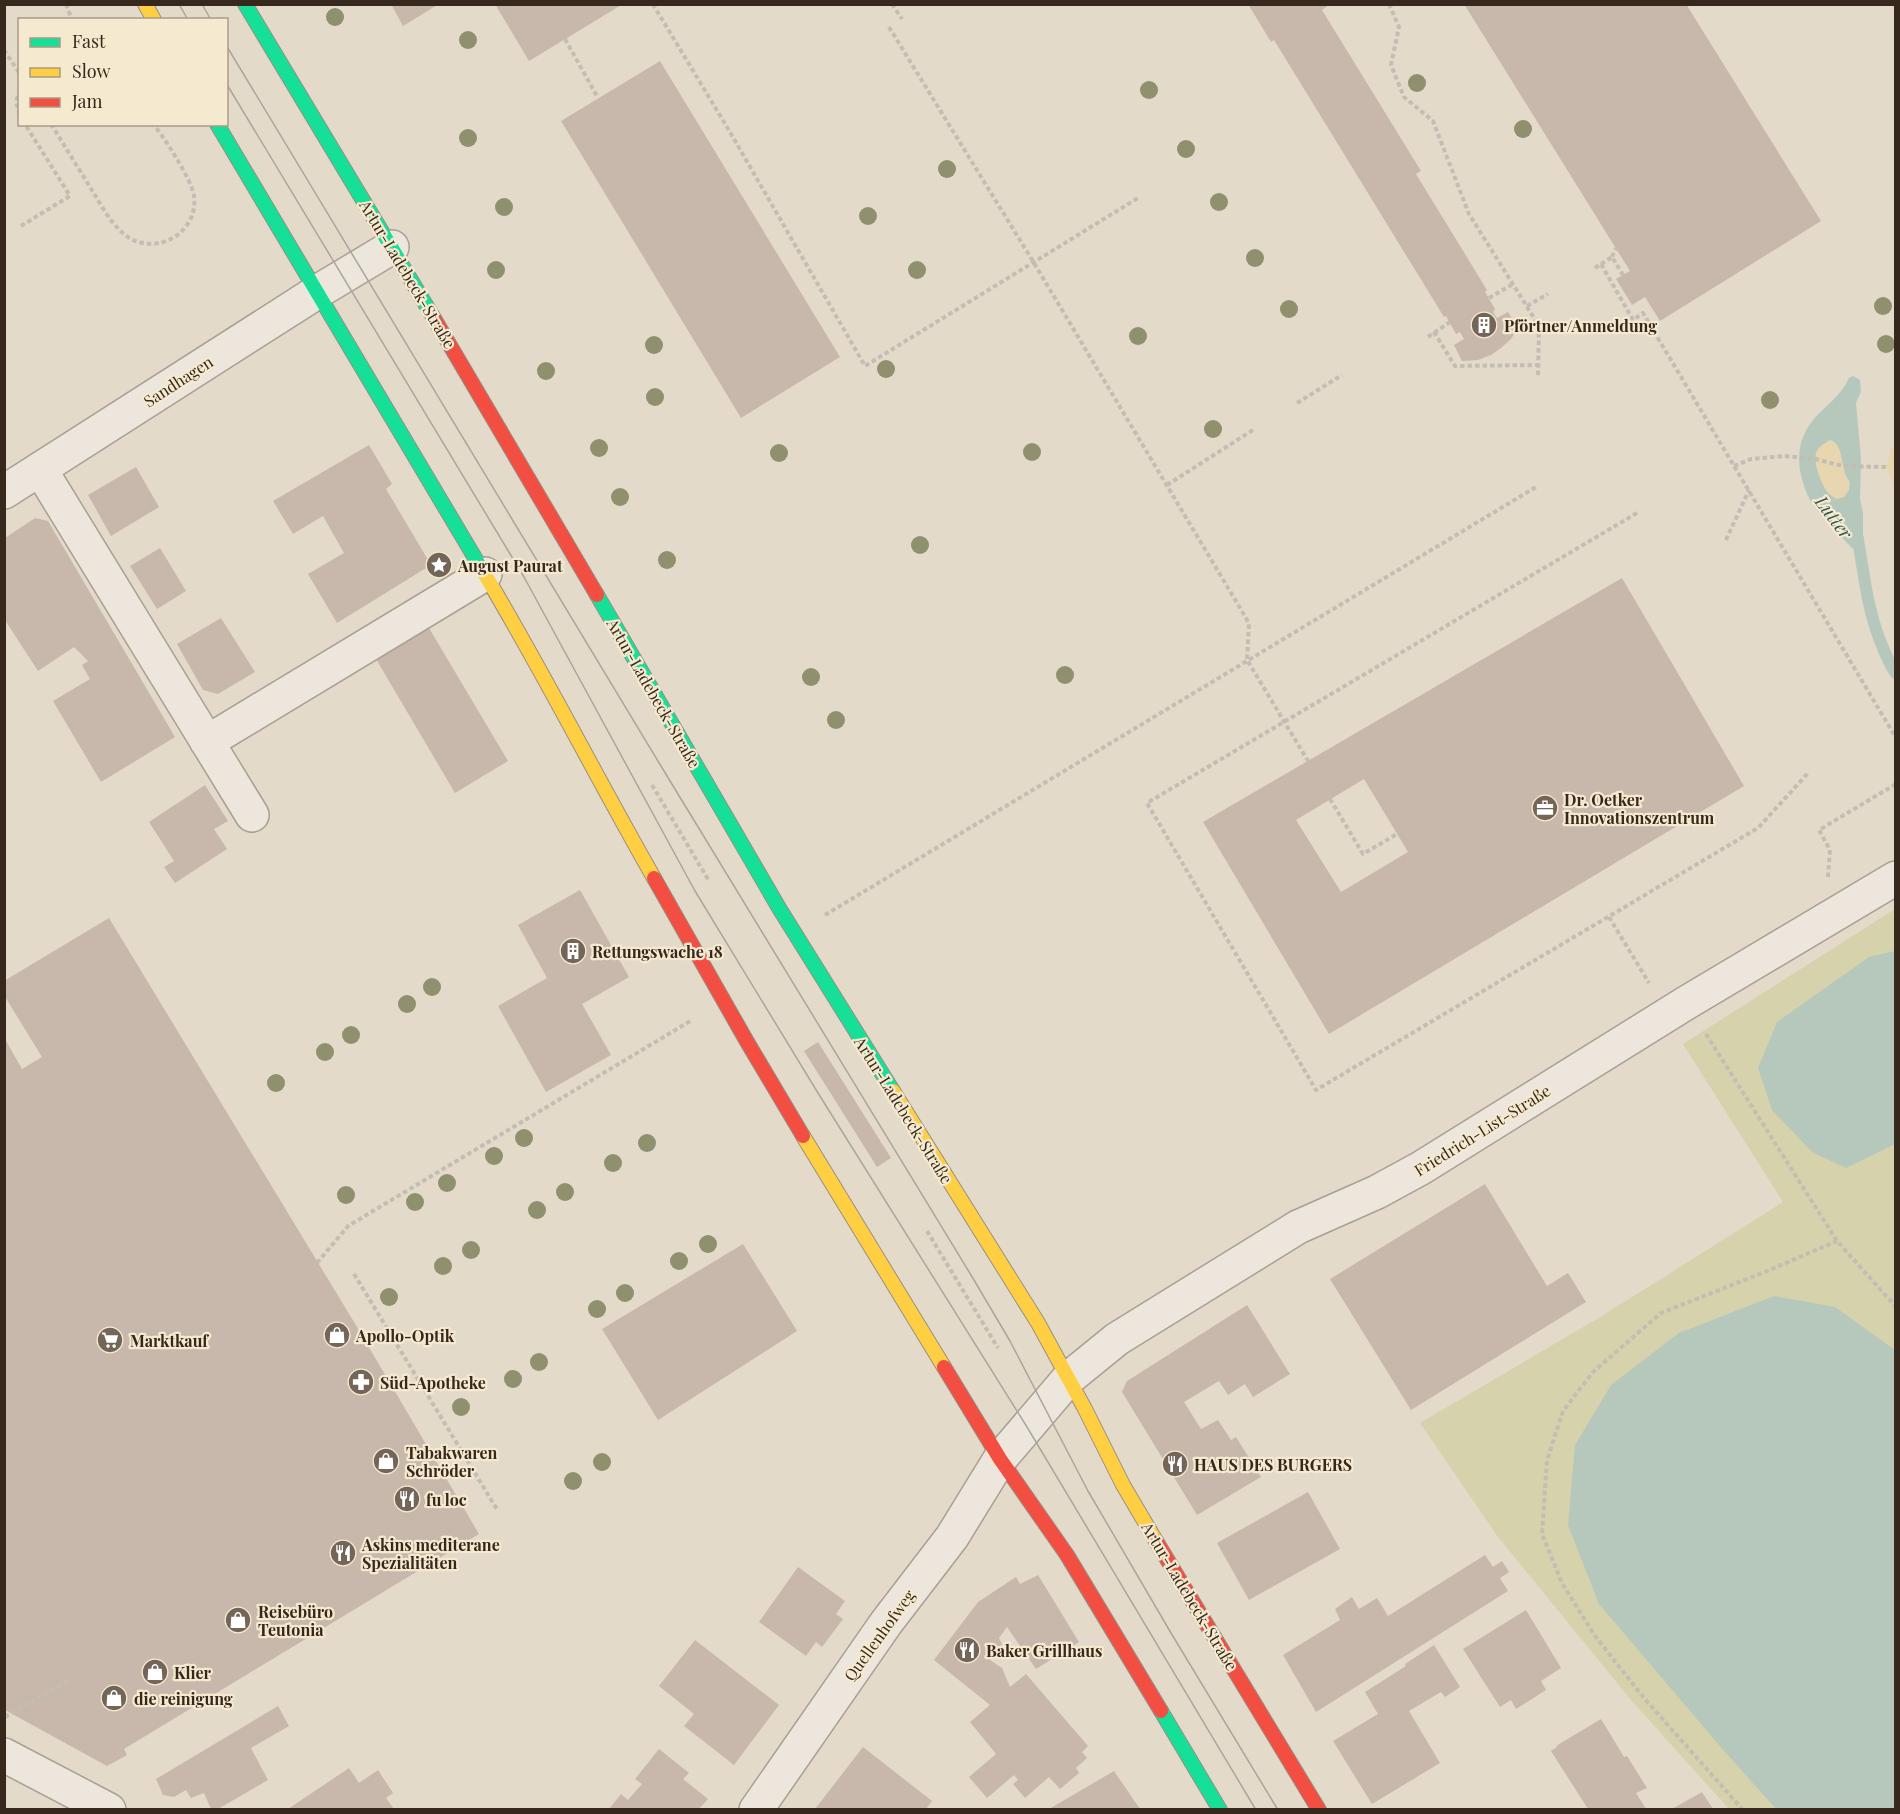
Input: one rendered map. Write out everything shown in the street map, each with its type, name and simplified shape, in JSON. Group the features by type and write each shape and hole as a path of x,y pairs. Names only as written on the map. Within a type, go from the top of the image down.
{"street":[{"path":"145,4 153,18"},
{"name":"Artur-Ladebeck-Straße","path":"245,4 392,247 779,908 1032,1314 1069,1378 1124,1485 1319,1809"},
{"path":"218,126 485,574 746,1040 1000,1459 1067,1555 1220,1809"},
{"name":"Sandhagen","path":"4,492 317,292 392,247"},
{"path":"40,469 252,815"},
{"path":"207,742 485,574"},
{"name":"Friedrich-List-Straße","path":"1069,1378 1117,1339 1298,1227 1377,1192 1421,1168 1677,1008 1896,878"},
{"path":"1000,1459 1069,1378"},
{"name":"Quellenhofweg","path":"756,1809 886,1623 952,1537 1000,1459"},
{"path":"4,1755 109,1809"}],"path":[{"path":"655,4 654,6 865,366 1138,198"},
{"path":"892,4 902,19"},
{"path":"1389,4 1399,27 1391,65 1404,97 1433,121 1469,214 1539,326 1538,378"},
{"path":"889,27 1034,262 1249,624 1247,660 1308,761"},
{"path":"565,39 598,99"},
{"path":"4,50 18,71"},
{"path":"21,226 70,196 26,126"},
{"path":"52,126 116,225 130,238 150,245 164,243 178,236 189,224 195,197 192,185 155,126"},
{"path":"1595,268 1612,257 1616,248"},
{"path":"1612,257 1623,275"},
{"path":"1600,264 1634,320 1643,313 1896,738"},
{"path":"1489,298 1513,284"},
{"path":"1527,306 1548,294"},
{"path":"1428,337 1450,322"},
{"path":"1434,332 1455,366 1538,365"},
{"path":"1296,403 1342,375"},
{"path":"1167,485 1253,430"},
{"path":"1734,466 1765,456 1785,456 1815,459 1843,466 1886,467"},
{"path":"823,916 1536,487"},
{"path":"1726,540 1749,490"},
{"path":"1637,513 1147,803 1316,1090 1758,828 1809,772"},
{"path":"1825,920 1830,850 1819,830 1896,784"},
{"path":"652,785 709,881"},
{"path":"1330,800 1364,854 1397,834"},
{"path":"1608,917 1677,1008 1837,1241 1896,1307"},
{"path":"317,1263 348,1226 697,1017"},
{"path":"927,1231 998,1348"},
{"path":"1743,1809 1644,1698 1595,1636 1562,1583 1542,1534 1547,1460 1563,1410 1593,1372 1661,1313 1837,1241"},
{"path":"354,1274 498,1511"},
{"path":"4,1718 69,1680"}],"shaded area":[{"path":"1895,909 1895,1809 1729,1809 1631,1700 1498,1537 1420,1423 1602,1316 1783,1202 1683,1044"}],"sand":[{"path":"1829,440 1838,446 1846,477 1850,482 1849,490 1844,498 1837,499 1828,493 1817,467 1815,457 1817,451"},
{"path":"1896,447 1895,489 1886,467 1891,448"}],"water":[{"path":"1853,376 1860,380 1861,392 1856,403 1861,459 1860,499 1863,513 1863,545 1860,550 1853,549 1813,505 1802,480 1799,459 1802,439 1813,420 1842,390 1849,378","holes":["1830,440 1835,442 1850,482 1849,490 1844,497 1837,499 1824,487 1815,457 1820,447"]},
{"path":"1895,951 1895,1144 1846,1168 1812,1152 1772,1110 1758,1068 1777,1022 1869,957"},
{"path":"1774,1296 1835,1307 1895,1350 1895,1809 1776,1809 1599,1604 1568,1525 1575,1445 1611,1385 1679,1333"}],"building":[{"path":"391,4 439,4 403,26"},
{"path":"495,4 623,4 529,61"},
{"path":"1248,4 1330,4 1322,10 1421,171 1416,174 1487,290 1485,292 1495,309 1493,312 1497,318 1508,312 1518,328 1501,348 1478,360 1462,361 1454,345 1464,339 1460,332 1456,334 1446,316 1444,317 1274,40 1271,42"},
{"path":"1464,4 1686,4 1821,221 1660,321 1645,297 1632,305 1616,279 1630,271"},
{"path":"660,61 840,357 741,418 561,121"},
{"path":"369,445 392,484 386,489 431,565 337,623 308,574 344,553 323,516 293,534 273,501"},
{"path":"136,467 159,507 111,536 88,495"},
{"path":"35,518 48,521 175,737 101,782 53,701 90,679 82,665 88,661 74,647 38,671 5,620 5,538"},
{"path":"160,548 186,591 157,609 130,566"},
{"name":"Dr. Oetker Innovationszentrum","path":"1622,578 1744,786 1329,1034 1203,822","holes":["1364,779 1408,852 1341,892 1296,820"]},
{"path":"221,618 255,672 218,694 203,690 177,644"},
{"path":"429,628 508,761 455,793 376,659"},
{"path":"205,785 228,821 214,829 227,849 175,883 164,867 174,861 149,822"},
{"path":"580,890 629,977 582,1004 611,1055 546,1092 498,1006 547,978 518,925"},
{"name":"Marktkauf","path":"109,918 354,1322 479,1534 124,1749 127,1755 107,1766 5,1710 5,1039 22,1069 42,1057 4,995 4,981"},
{"path":"818,1042 891,1158 877,1167 804,1051"},
{"path":"1485,1184 1547,1286 1568,1273 1586,1302 1411,1410 1330,1279"},
{"path":"743,1244 797,1331 658,1420 602,1329"},
{"path":"1247,1305 1290,1374 1253,1397 1245,1384 1228,1395 1219,1381 1184,1402 1201,1429 1218,1420 1231,1440 1236,1437 1261,1477 1197,1515 1122,1392 1127,1381"},
{"path":"1308,1492 1340,1549 1249,1600 1217,1543"},
{"path":"1485,1555 1493,1567 1502,1561 1509,1572 1500,1578 1508,1591 1316,1712 1283,1655 1340,1620 1335,1609 1352,1597 1359,1609 1377,1598 1388,1616"},
{"path":"798,1567 845,1601 836,1614 843,1619 822,1647 816,1642 806,1656 759,1622"},
{"path":"1038,1575 1079,1642 1036,1669 1007,1627 999,1638 1002,1644 990,1660 1002,1668 1010,1687 1026,1674 1088,1746 1082,1752 1087,1758 1076,1768 1079,1773 1060,1789 1049,1777 1025,1798 1013,1784 1018,1780 1014,1775 987,1798 969,1777 996,1754 970,1722 990,1705 934,1660 978,1602 1016,1577 1020,1584"},
{"path":"1526,1610 1561,1668 1541,1681 1546,1690 1516,1709 1511,1700 1500,1707 1463,1649"},
{"path":"695,1640 779,1705 734,1765 684,1726 694,1714 659,1686"},
{"path":"1434,1645 1460,1687 1445,1697 1441,1692 1409,1711 1440,1763 1372,1804 1333,1741 1378,1714 1365,1692"},
{"path":"278,1706 289,1726 251,1748 268,1780 218,1809 211,1809 204,1793 191,1798 186,1790 174,1797 163,1795 156,1779"},
{"path":"1601,1719 1624,1757 1627,1756 1647,1788 1636,1793 1646,1809 1588,1809 1551,1751"},
{"path":"863,1747 932,1801 926,1809 815,1809"},
{"path":"659,1749 689,1773 683,1779 708,1799 699,1809 609,1809 621,1794 628,1800 642,1784 635,1779"},
{"path":"349,1768 359,1783 378,1770 393,1793 386,1798 394,1809 288,1809"},
{"path":"1114,1771 1140,1809 1049,1809"},
{"path":"1702,1792 1713,1809 1672,1809"}],"waterway":[{"name":"Lutter","path":"1857,534 1873,620 1887,658 1896,673"}],"tram line":[{"path":"179,4 187,18"},
{"path":"202,4 210,18"},
{"path":"228,48 971,1275 1010,1341 1088,1491 1278,1810"},
{"path":"228,86 524,577 695,891 818,1093 1027,1427 1256,1810"}],"traffic: fast":[{"path":"245,4 435,320"},
{"path":"218,126 481,568"},
{"path":"597,595 779,908 893,1091"},
{"path":"1161,1711 1220,1810"}],"traffic: slow":[{"path":"145,4 153,18"},
{"path":"481,568 654,878"},
{"path":"893,1091 1038,1323 1123,1485 1156,1541"},
{"path":"803,1136 944,1367"}],"traffic: jam":[{"path":"435,320 597,595"},
{"path":"654,878 803,1136"},
{"path":"944,1367 1000,1459 1067,1555 1161,1711"},
{"path":"1156,1541 1319,1810"}],"place":[{"name":"Pförtner/Anmeldung","path":"1484,325"},
{"name":"August Paurat","path":"439,565"},
{"name":"Dr. Oetker Innovationszentrum","path":"1545,808"},
{"name":"Rettungswache 18","path":"573,951"},
{"name":"Apollo-Optik","path":"337,1335"},
{"name":"Marktkauf","path":"110,1340"},
{"name":"Süd-Apotheke","path":"361,1382"},
{"name":"Tabakwaren Schröder","path":"386,1461"},
{"name":"HAUS DES BURGERS","path":"1175,1464"},
{"name":"fu loc","path":"407,1499"},
{"name":"Askins mediterane Spezialitäten","path":"343,1553"},
{"name":"Reisebüro Teutonia","path":"238,1620"},
{"name":"Baker Grillhaus","path":"967,1650"},
{"name":"Klier","path":"155,1672"},
{"name":"die reinigung","path":"114,1698"}]}
